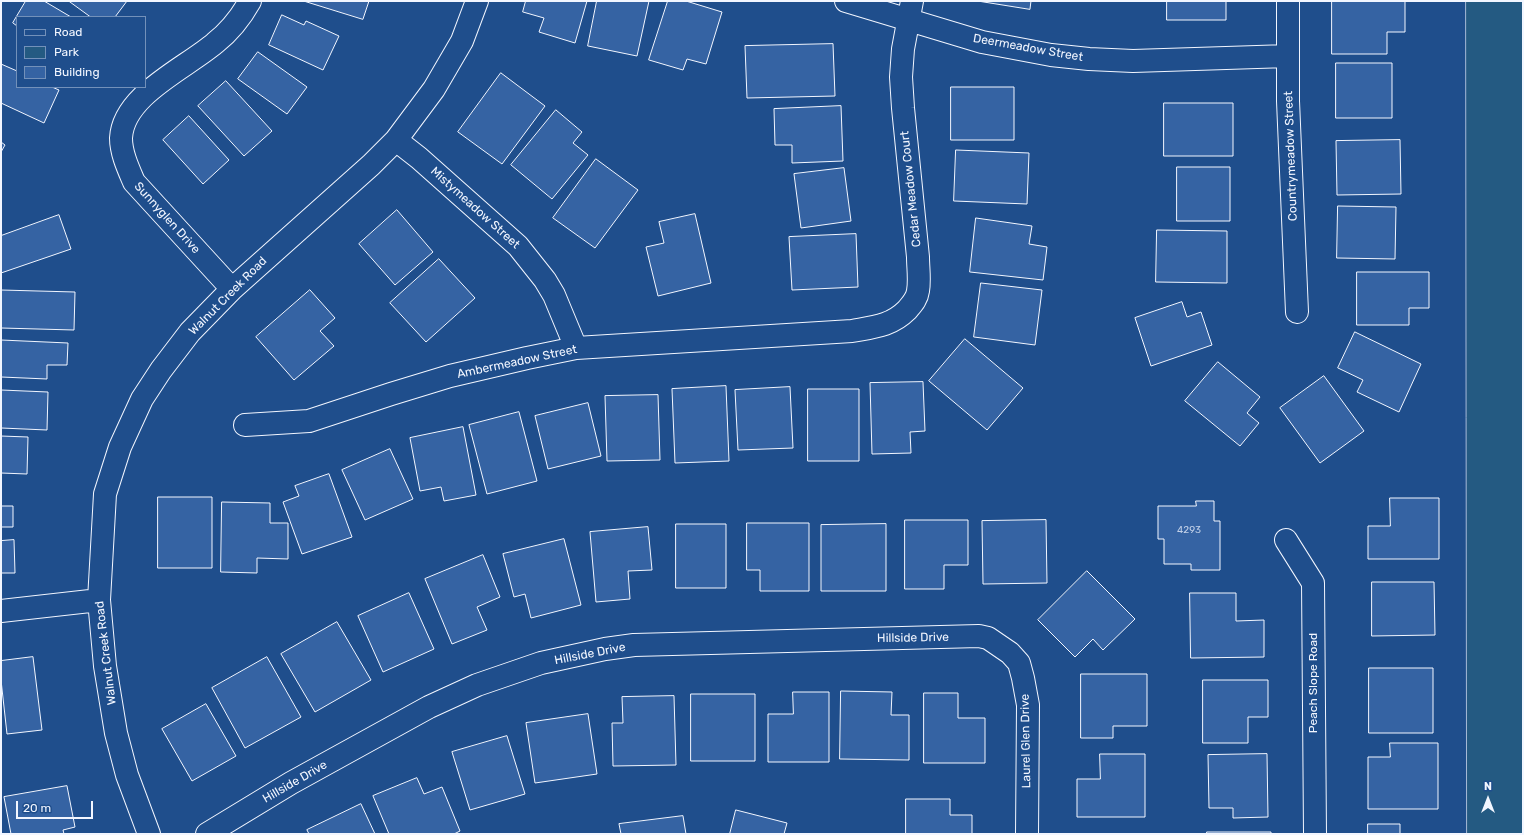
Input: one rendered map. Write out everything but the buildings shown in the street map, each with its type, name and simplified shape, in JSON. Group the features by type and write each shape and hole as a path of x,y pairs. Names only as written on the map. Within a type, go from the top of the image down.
{"street":[{"name":"Sunnyglen Drive","path":"232,288 134,182 122,149 121,137 122,130 130,112 144,95 215,44 231,29 250,1"},
{"name":"Walnut Creek Road","path":"149,834 127,775 116,733 105,666 99,600 105,494 120,446 142,399 161,370 190,332 232,288 371,165 396,140 438,82 462,41 477,1"},
{"name":"Deermeadow Street","path":"846,1 910,11 982,42 1051,55 1089,59 1134,61 1288,56"},
{"name":"Countrymeadow Street","path":"1288,1 1288,101 1297,312"},
{"name":"Cedar Meadow Court","path":"867,328 885,325 899,318 914,303 918,293 918,257 902,92 903,49 910,11"},
{"name":"Mistymeadow Street","path":"396,140 419,158 518,246 545,280 551,290 576,348"},
{"name":"Ambermeadow Street","path":"245,425 309,421 450,376 576,348 852,331 867,328"},
{"name":"Peach Slope Road","path":"1286,540 1313,583 1315,834"},
{"path":"1,612 99,600"},
{"name":"Hillside Drive","path":"207,834 291,783 429,707 477,685 540,664 605,649 634,645 979,636 988,638 1010,653"},
{"name":"Laurel Glen Drive","path":"1010,653 1018,664 1023,678 1028,705 1027,834"}],"green space":[{"path":"1466,1 1523,1 1523,834 1467,834"}]}
